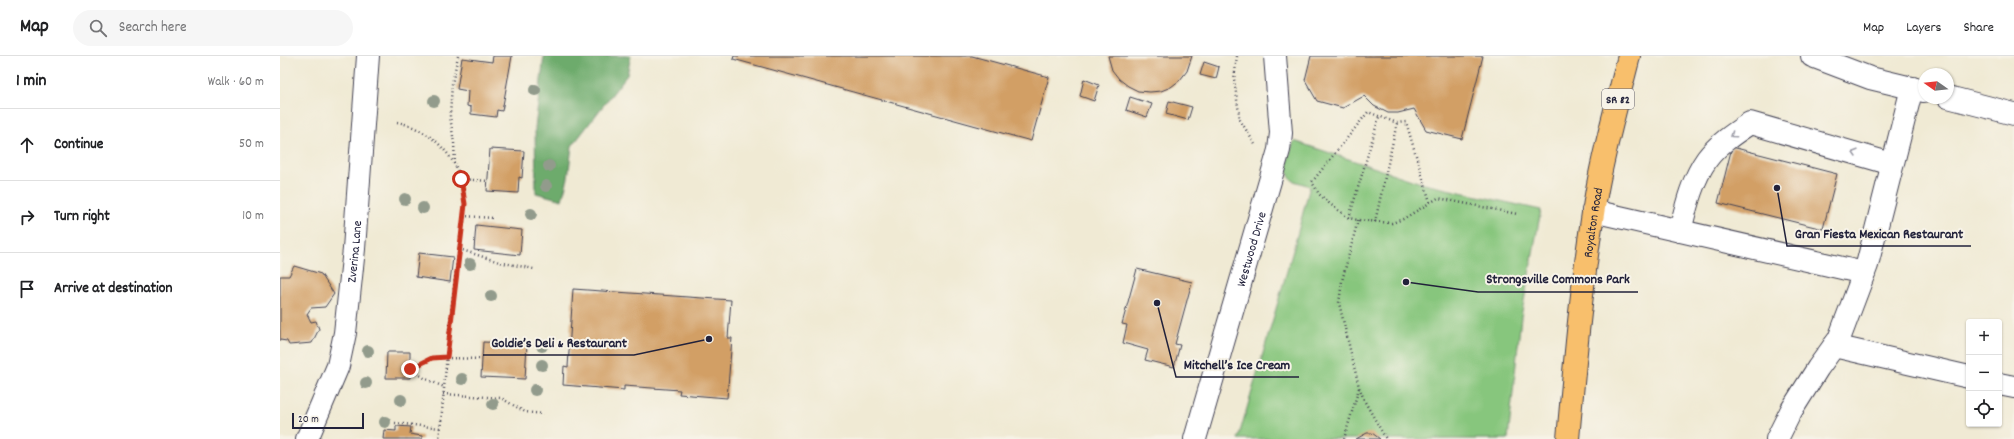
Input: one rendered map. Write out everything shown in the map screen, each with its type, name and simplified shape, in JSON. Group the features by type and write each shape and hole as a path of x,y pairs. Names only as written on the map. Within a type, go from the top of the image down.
{"main road":[{"name":"Royalton Road","path":"1568,439 1577,338 1593,212 1606,143 1629,56"}],"street":[{"name":"Zverina Lane","path":"307,439 338,366 345,333 354,249 368,56"},
{"name":"Westwood Drive","path":"1195,439 1279,150 1281,133 1275,56"},
{"path":"1777,439 1791,411 1839,339 1864,273 1892,164 1918,90 1870,78 1812,56"},
{"path":"1954,99 2014,114"},
{"path":"1680,231 1691,190 1707,159 1724,142 1750,123 1892,164"},
{"path":"1593,212 1864,273"},
{"path":"1834,346 1966,376"},
{"path":"2002,385 2014,387"}],"path":[{"path":"455,166 454,143 450,116 452,90 458,56"},
{"path":"1237,56 1234,79 1240,120 1257,148"},
{"path":"1430,202 1406,122 1397,123 1368,112 1312,182 1319,194 1349,218 1358,220 1392,223 1403,219 1438,198 1446,198 1517,214"},
{"path":"1349,218 1379,117"},
{"path":"397,122 409,124 431,137 445,150 461,179 465,204 439,439"},
{"path":"1375,222 1397,123"},
{"path":"461,179 488,181"},
{"path":"463,216 492,218"},
{"path":"1358,220 1342,281 1339,303 1359,387 1365,402 1386,439"},
{"path":"459,249 499,262 534,268"},
{"path":"444,387 426,379 410,369 432,358 482,359"},
{"path":"1344,439 1359,387"},
{"path":"443,394 500,398 525,412 543,414"},
{"path":"395,424 440,428"}],"green space":[{"path":"544,56 631,56 627,75 572,146 568,178 562,200 536,193 535,128"},
{"path":"1294,141 1424,184 1541,210 1521,317 1508,439 1238,439 1294,247 1310,186 1294,181 1290,178 1288,173 1287,168 1289,156"}],"building":[{"path":"493,56 512,56 502,111 497,110 496,117 471,114 471,107 467,106 468,91 457,89 462,58 492,62"},
{"path":"734,56 972,56 1049,77 1031,141 733,59"},
{"path":"1108,56 1192,56 1187,71 1180,80 1171,87 1161,91 1150,92 1138,91 1119,79 1112,70"},
{"path":"1311,56 1483,56 1462,139 1426,130 1414,109 1398,113 1388,113 1374,106 1364,96 1343,108 1317,101 1305,80"},
{"path":"1204,62 1219,67 1216,79 1200,75"},
{"path":"1084,79 1099,85 1094,101 1080,96"},
{"path":"1130,97 1152,104 1147,117 1126,110"},
{"path":"1169,101 1192,107 1188,120 1166,114"},
{"path":"1732,147 1837,174 1823,229 1718,203"},
{"path":"490,149 524,151 522,178 519,177 518,193 487,191"},
{"path":"476,225 522,230 520,255 474,250"},
{"path":"419,253 453,257 450,282 416,277"},
{"path":"294,266 321,274 334,294 325,307 311,308 307,314 311,322 316,321 319,329 312,343 289,345 287,341 280,340 280,276 289,276"},
{"path":"1137,269 1192,282 1175,344 1180,345 1174,367 1145,360 1148,350 1123,343 1127,325 1122,324"},
{"path":"573,289 731,300 728,338 732,338 727,398 679,394 680,390 624,386 624,390 563,385 564,366 568,367"},
{"path":"483,342 527,344 525,379 481,377"},
{"path":"387,352 410,352 410,378 386,378"},
{"path":"396,426 411,427 410,434 422,436 422,439 383,439 384,430 396,431"},
{"path":"1367,433 1372,433 1380,439 1356,439"}],"place":[{"name":"Gran Fiesta Mexican Restaurant","path":"1777,188"},
{"name":"Strongsville Commons Park","path":"1406,282"},
{"name":"Mitchell’s Ice Cream","path":"1157,303"},
{"name":"Goldie’s Deli & Restaurant","path":"709,339"}],"route":[{"path":"410,369 432,358 447,357 465,204 461,179"}]}
